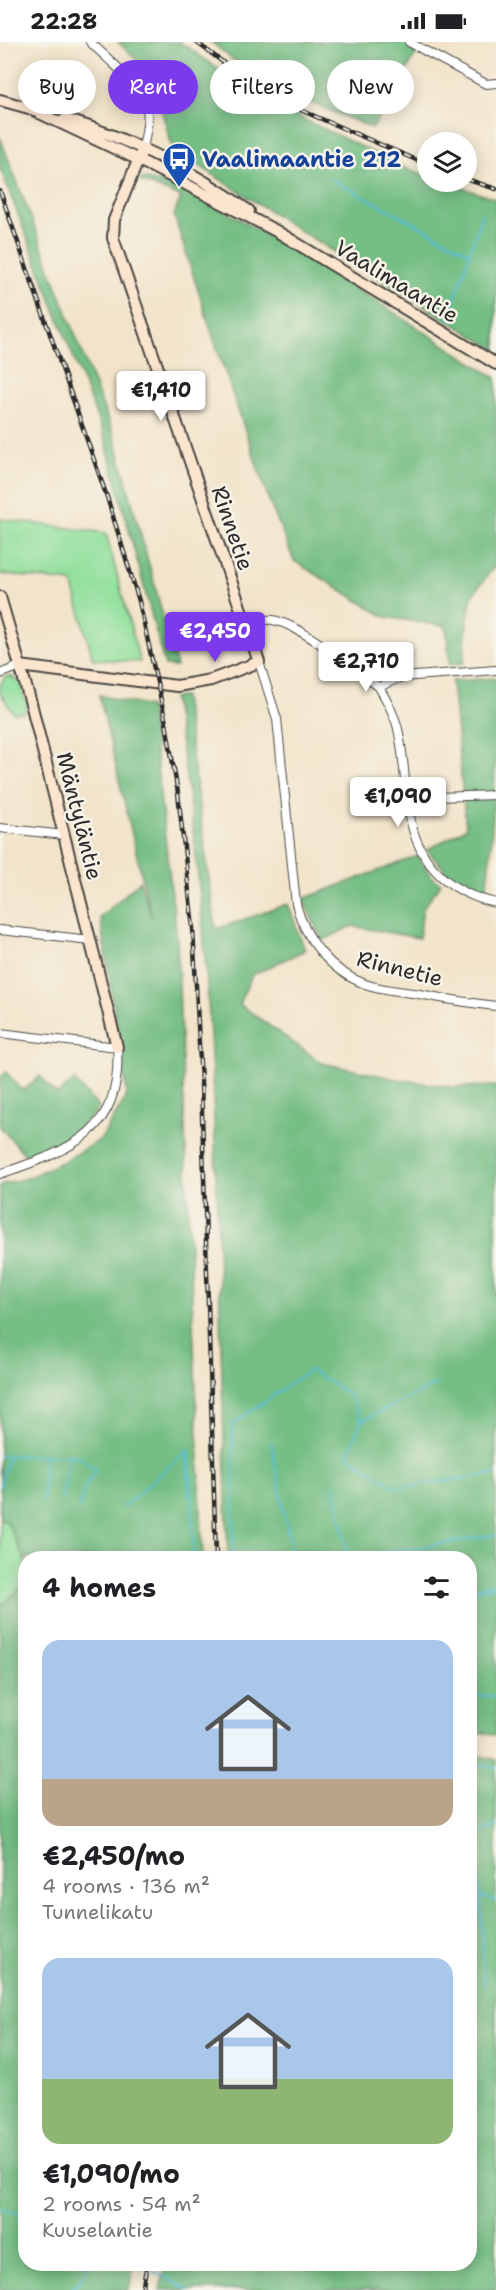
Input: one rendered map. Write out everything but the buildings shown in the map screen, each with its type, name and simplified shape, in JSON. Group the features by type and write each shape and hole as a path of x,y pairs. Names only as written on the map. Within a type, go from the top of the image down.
{"street":[{"path":"90,42 142,92 147,102 149,121 143,148"},
{"path":"409,42 486,84 496,83"},
{"name":"Vaalimaantie","path":"0,100 18,105"},
{"name":"Vaalimaantie","path":"44,114 140,160 278,232 496,364"},
{"name":"Vaalimaantie","path":"50,114 95,128 143,148 223,192 278,232"},
{"name":"Rinnetie","path":"143,148 114,220 113,238 278,719 296,904 307,932 323,956 342,974 366,984 496,1006"},
{"name":"Mäntyläntie","path":"0,597 92,940 117,1047"},
{"path":"246,623 274,620 292,628 349,664 379,687 397,726 406,798 414,836 420,850 437,872 451,884 468,894 496,903"},
{"path":"0,674 20,666 177,686 194,685 259,662"},
{"path":"379,687 401,677 496,670"},
{"path":"406,798 496,795"},
{"path":"0,828 64,835"},
{"path":"0,930 92,940"},
{"path":"0,1033 117,1047 117,1083 107,1110 90,1132 69,1148 0,1174"}],"green space":[{"path":"118,42 180,42 210,63 210,114 292,114 417,172 417,192 475,192 496,199 496,350 299,230 173,149 163,114 198,114 198,60 137,60"},
{"path":"211,42 423,42 413,60 327,60 327,109 315,105 315,60 232,59"},
{"path":"338,114 381,114 373,128"},
{"path":"0,137 114,436 177,667 165,666 104,436 0,168"},
{"path":"143,178 200,198 238,218 496,378 496,564 472,596 466,630 464,663 450,665 446,626 385,617 294,561 270,503 174,215 181,197 140,181"},
{"path":"0,519 106,533 140,662 93,659 72,582 0,574"},
{"path":"10,676 21,683 27,707 24,713 14,714 0,693 0,685 5,677"},
{"path":"496,678 494,786 486,894 446,872 427,850 466,828 452,681"},
{"path":"99,695 150,707 177,939 203,1551 20,1551 6,1520 0,1519 0,1185 27,1178 62,1162 101,1139 125,1099 127,1094 100,917 140,881 152,919"},
{"path":"184,697 216,929 288,904 305,950 252,975 239,1004 322,1063 396,1079 452,1087 496,1086 496,1736 485,1733 477,1735 477,1551 228,1551 215,1145 205,953 184,761 173,698"},
{"path":"418,856 432,877 441,884 423,908 419,938 352,926 322,941 303,899"},
{"path":"6,1072 23,1091 40,1076 57,1095 74,1080 99,1108 72,1138 27,1157 0,1127 0,1077"},
{"path":"0,1519 6,1520 21,1551 18,1551 18,1590 0,1607"},
{"path":"18,1590 18,2271 133,2271 129,2290 0,2290 0,1607"},
{"path":"477,1755 496,1760 496,2290 160,2290 164,2271 477,2271"}],"waterway":[{"path":"331,179 470,253"},
{"path":"448,320 482,214"},
{"path":"234,1551 233,1424 310,1370 350,1395 361,1421"},
{"path":"436,1384 361,1421 348,1455 396,1488 496,1474"},
{"path":"271,1442 292,1551"},
{"path":"123,1507 189,1449 194,1551"},
{"path":"187,1451 189,1496"},
{"path":"0,1456 69,1455 82,1458 96,1470 84,1488 79,1509"},
{"path":"62,1500 69,1455"},
{"path":"43,1501 45,1456"},
{"path":"0,1486 8,1457"},
{"path":"334,1485 348,1551"},
{"path":"394,1551 496,1535"},
{"path":"477,1587 496,1583"},
{"path":"477,1590 496,1586"},
{"path":"477,1695 496,1695"},
{"path":"477,1764 496,1768"},
{"path":"477,1835 496,1826"},
{"path":"477,1878 481,1896 484,1986"},
{"path":"481,1896 496,1901"},
{"path":"0,2207 18,2214"},
{"path":"70,2290 78,2284 86,2271"},
{"path":"153,2271 189,2290"}],"railway":[{"path":"196,42 232,69 289,105 417,160"},
{"path":"477,183 496,189"},
{"path":"0,191 107,497 139,601 166,723 178,793 193,928 201,1082 216,1551"},
{"path":"142,2290 146,2271"}],"place":[{"name":"Vaalimaantie 212","path":"179,188"}]}
